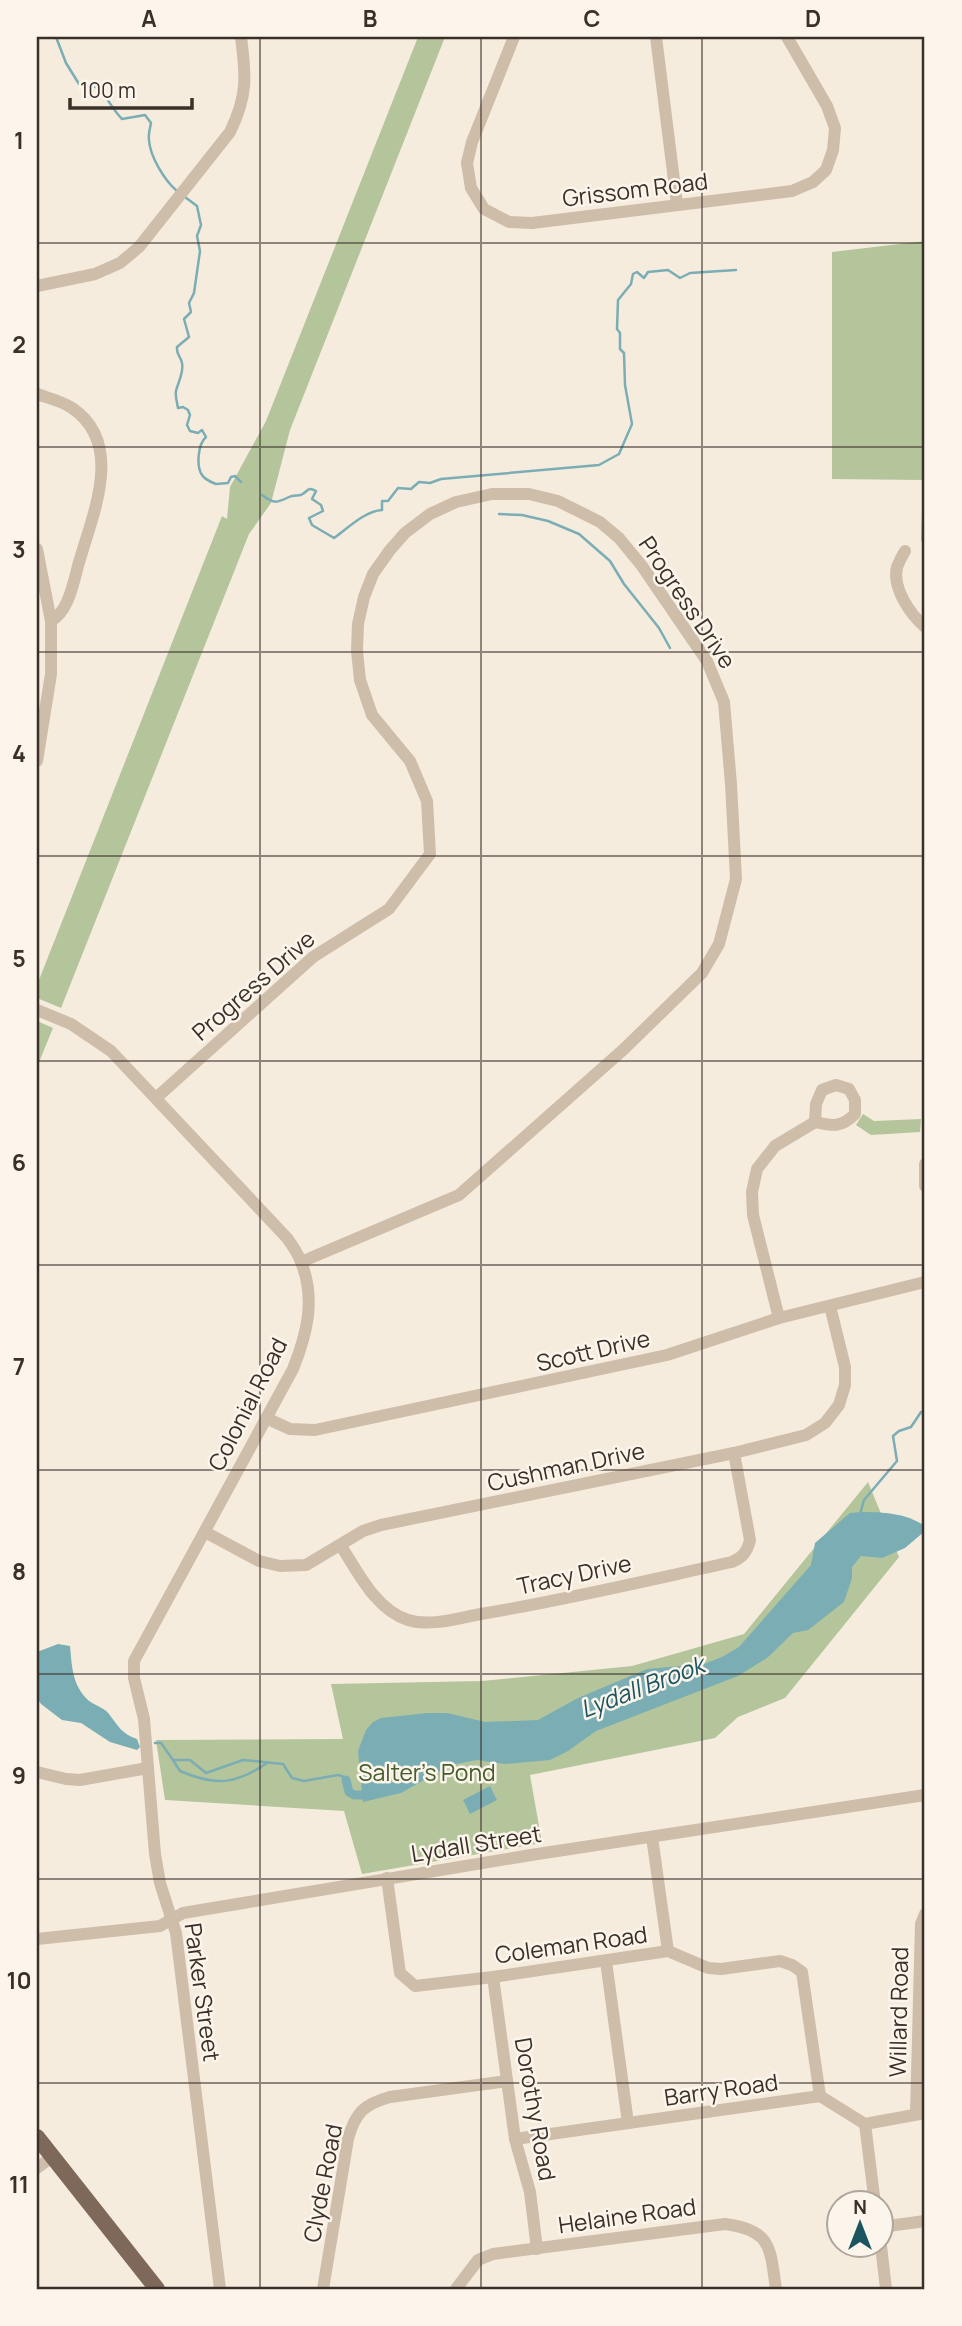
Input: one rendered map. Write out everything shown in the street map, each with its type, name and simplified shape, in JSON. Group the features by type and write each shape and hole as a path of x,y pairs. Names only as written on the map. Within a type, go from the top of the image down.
{"main road":[{"path":"37,2137 157,2289"}],"street":[{"path":"37,286 95,274 120,263 139,247 230,132 244,93 245,69 241,37"},
{"name":"Grissom Road","path":"514,37 472,142 467,163 471,188 484,209 509,222 532,223 792,191 813,182 826,170 833,149 835,128 827,106 788,37"},
{"path":"656,37 677,204"},
{"path":"37,394 68,405 88,422 98,443 102,471 99,494 71,589 61,612 51,621"},
{"name":"Progress Drive","path":"156,1097 313,957 390,909 430,854 427,801 410,761 372,715 360,681 357,637 364,597 373,574 390,550 405,533 430,514 456,502 492,494 529,494 558,501 600,522 619,538 648,575 707,662 724,702 736,878 719,944 702,973 644,1030 459,1195 301,1262"},
{"path":"37,549 42,597 51,621 51,674 37,761"},
{"path":"905,551 897,569 899,587 906,605 925,627"},
{"name":"Colonial Road","path":"37,1010 71,1024 111,1051 156,1097 287,1238 301,1262 308,1290 309,1314 305,1338 293,1369 134,1661"},
{"path":"779,1318 752,1215 752,1192 757,1169 775,1146 815,1122"},
{"path":"925,1164 925,1186"},
{"name":"Scott Drive","path":"266,1419 290,1429 315,1430 667,1355 779,1318 925,1282"},
{"name":"Cushman Drive","path":"205,1532 259,1562 280,1566 306,1565 363,1531 381,1525 734,1453 806,1435 825,1423 839,1405 845,1385 845,1367 830,1306"},
{"name":"Tracy Drive","path":"341,1546 370,1590 385,1607 406,1619 426,1623 504,1610 732,1562 740,1559 747,1551 750,1540 734,1453"},
{"name":"Parker Street","path":"134,1661 134,1678 144,1718 160,1883 176,1933 220,2289"},
{"path":"37,1772 80,1780 148,1768"},
{"name":"Lydall Street","path":"37,1939 160,1926 183,1913 387,1878 925,1795"},
{"path":"652,1837 668,1951"},
{"name":"Coleman Road","path":"387,1878 400,1973 415,1986 668,1951 708,1968 721,1969 780,1961 792,1965 802,1972 820,2096"},
{"name":"Willard Road","path":"921,2113 921,1924 925,1913"},
{"path":"606,1961 628,2123"},
{"name":"Dorothy Road","path":"493,1977 515,2139 530,2192 537,2249"},
{"name":"Clyde Road","path":"323,2289 348,2139 352,2123 361,2111 376,2101 390,2097 507,2081"},
{"path":"820,2096 865,2124 921,2113"},
{"name":"Barry Road","path":"515,2139 820,2096"},
{"path":"865,2124 873,2190"},
{"path":"37,2168 52,2157"},
{"path":"895,2225 925,2221"},
{"name":"Helaine Road","path":"456,2289 478,2260 493,2254 724,2224 743,2226 758,2235 769,2248 776,2289"},
{"path":"883,2260 886,2289"}],"green space":[{"path":"418,37 445,37 290,430 271,503 249,534 61,1008 37,998 37,985 222,516 227,519 230,487 266,421"},
{"path":"925,241 925,549 921,540 923,480 832,479 832,252"},
{"path":"37,1021 53,1028 37,1067"},
{"path":"863,1114 874,1121 921,1119 920,1132 871,1135 856,1125"},
{"name":"Salter's Pond","path":"868,1482 899,1557 785,1698 738,1717 715,1738 530,1775 542,1843 362,1874 344,1811 165,1800 156,1740 343,1739 331,1684 482,1681 632,1666 744,1634"}],"water":[{"name":"Salter's Pond","path":"850,1513 902,1516 925,1526 925,1531 905,1548 882,1558 861,1556 852,1567 852,1578 844,1602 808,1630 793,1633 767,1658 738,1676 596,1731 550,1760 505,1764 477,1760 451,1765 401,1793 363,1802 358,1751 366,1730 373,1722 381,1718 427,1713 447,1713 485,1722 538,1720 578,1698 647,1669 704,1664 722,1657 739,1647 811,1565 815,1543"},
{"path":"58,1644 70,1646 74,1674 81,1692 107,1712 124,1732 137,1739 140,1747 137,1750 110,1742 81,1723 62,1720 41,1704 37,1698 37,1652"},
{"path":"490,1786 497,1800 470,1814 463,1800"}],"waterway":[{"path":"56,37 66,63 79,84 94,86 99,90 122,119 145,115 151,123 149,138 155,161 177,191"},
{"path":"185,197 197,206 201,225 197,236 200,251 194,293 189,303 191,312 184,319 189,337 177,347 182,367 176,391 178,408 188,410 190,415 187,425 190,431 198,433 202,430 206,437 199,455 203,477 216,484 228,483 231,477 235,476 241,482"},
{"path":"262,495 276,502 301,495 309,489 316,491 312,499 321,505 323,511 309,518 312,525 334,538 363,517 382,510 382,501 388,501 398,488 411,489 419,482 599,465 619,454 632,424 625,385 624,353 620,349 620,333 617,329 618,300 631,284 633,274 637,272 644,278 648,272 668,270 680,278 690,273 736,270"},
{"path":"499,514 522,515 548,521 579,534 610,561 624,584 659,628 670,648"},
{"name":"Lydall Brook","path":"860,1514 864,1500 897,1461 893,1436 911,1427 921,1412 925,1412"},
{"name":"Lydall Brook","path":"155,1743 161,1743 173,1760 190,1760 206,1773 243,1760 283,1764 292,1778 304,1781 338,1775 346,1780"},
{"path":"173,1760 180,1771 214,1781 245,1776 267,1763"},
{"path":"346,1780 349,1792 362,1795"}]}
